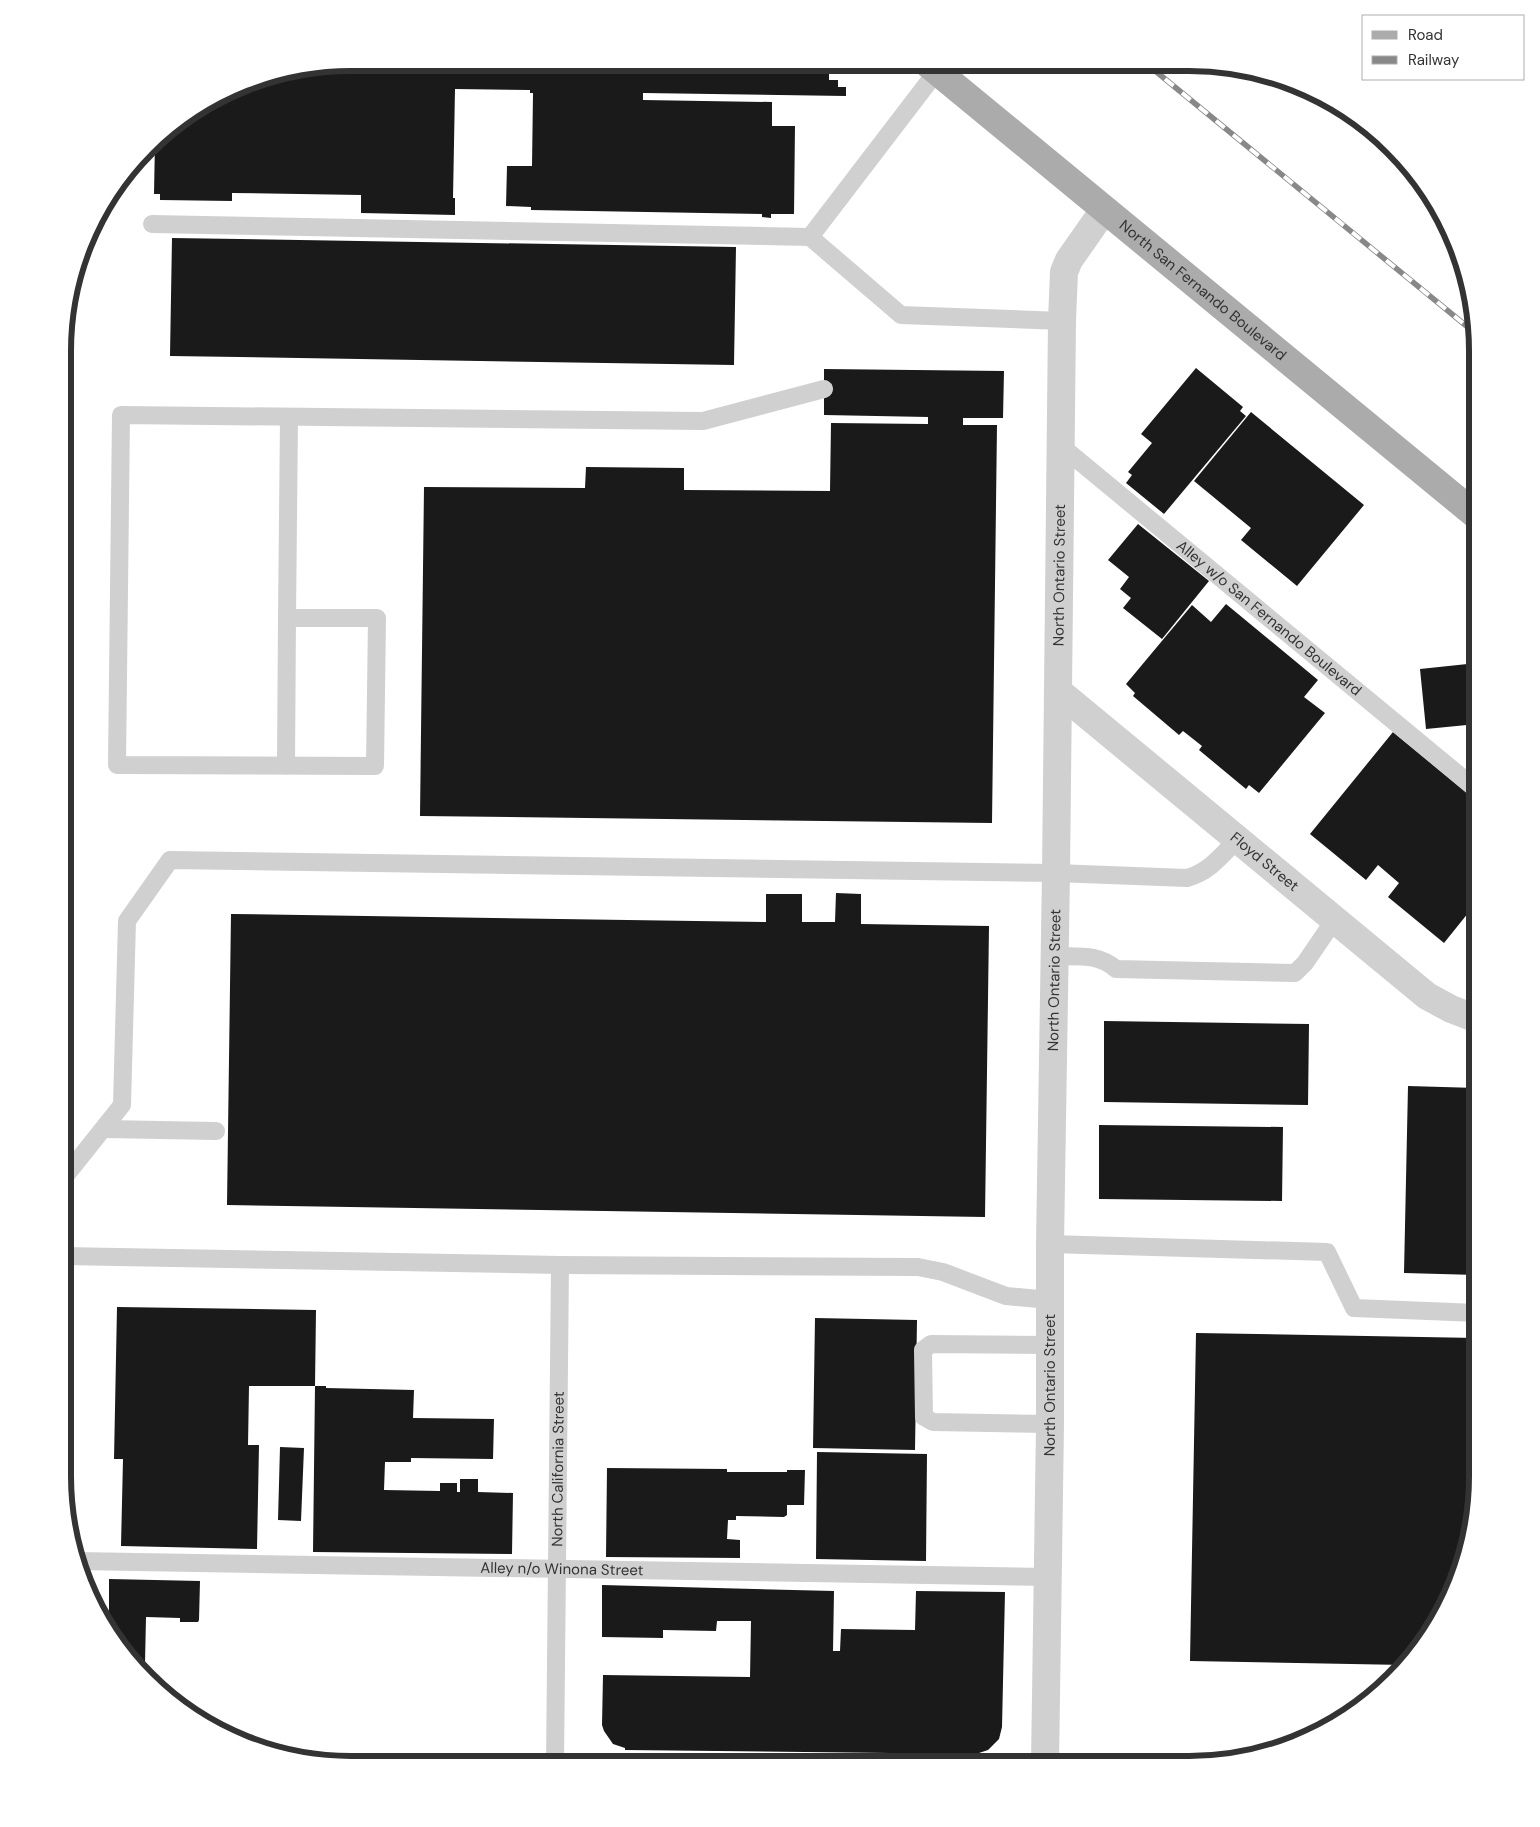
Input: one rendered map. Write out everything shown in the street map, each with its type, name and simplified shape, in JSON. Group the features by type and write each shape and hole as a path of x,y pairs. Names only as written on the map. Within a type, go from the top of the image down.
{"main road":[{"name":"North San Fernando Boulevard","path":"936,71 1469,509"}],"street":[{"name":"North Ontario Street","path":"1045,1756 1062,321 1064,272 1069,260 1104,210"},
{"name":"Floyd Street","path":"1058,691 1427,996 1469,1016"}],"lane":[{"path":"810,237 930,71"},
{"path":"152,224 810,237 901,315 1062,321"},
{"path":"287,618 377,618 375,766 118,765 121,415 703,421 824,390"},
{"path":"286,766 289,418"},
{"name":"Alley w/o San Fernando Boulevard","path":"1061,446 1469,783"},
{"path":"71,1169 122,1105 127,921 170,860 1056,873 1187,878 1200,875 1212,866 1237,840"},
{"path":"1054,956 1094,957 1106,961 1116,969 1296,973 1305,963 1334,919"},
{"path":"104,1130 216,1130"},
{"path":"1050,1244 1327,1252 1354,1308 1469,1313"},
{"path":"71,1256 560,1265 918,1267 943,1272 1006,1296 1050,1300"},
{"name":"North California Street","path":"556,1756 556,1569 560,1265"},
{"path":"1050,1345 931,1344 923,1350 924,1417 933,1422 1050,1424"},
{"name":"Alley n/o Winona Street","path":"85,1561 1047,1577"}],"building":[{"path":"351,71 815,71 815,73 829,73 829,80 838,80 838,87 846,87 846,96 643,93 643,100 772,102 772,126 795,126 794,214 771,214 771,218 762,217 762,214 531,210 531,207 506,206 507,166 532,166 533,93 530,93 530,90 455,89 453,198 455,198 455,215 361,213 361,195 232,193 232,201 160,200 160,194 154,194 155,151 195,118 227,100 261,86 314,74"},
{"path":"172,238 736,247 734,365 170,356"},
{"path":"1196,368 1243,407 1240,411 1246,416 1164,514 1126,483 1132,475 1128,472 1152,443 1141,434"},
{"path":"824,369 1004,371 1003,418 963,418 963,425 997,425 992,823 420,816 424,487 585,488 586,467 684,468 684,490 830,491 831,423 928,424 928,417 824,415"},
{"path":"1251,412 1364,505 1297,586 1241,540 1251,528 1194,481"},
{"path":"1138,524 1209,581 1162,639 1123,608 1131,598 1120,589 1129,577 1108,560"},
{"path":"1226,604 1318,680 1304,697 1325,713 1259,793 1249,785 1246,789 1199,750 1202,746 1183,731 1179,735 1133,696 1135,693 1126,684 1192,605 1211,622"},
{"path":"1469,664 1469,725 1426,729 1420,669"},
{"path":"1393,732 1469,794 1469,912 1444,943 1388,897 1399,883 1378,865 1366,880 1310,834"},
{"path":"836,893 861,894 861,924 989,926 985,1217 227,1205 231,914 766,922 766,894 802,894 802,922 835,922"},
{"path":"1104,1021 1309,1024 1308,1105 1104,1102"},
{"path":"1408,1086 1469,1088 1469,1275 1404,1273"},
{"path":"1099,1125 1283,1127 1282,1201 1099,1199"},
{"path":"117,1307 316,1310 315,1386 249,1386 248,1445 259,1445 257,1549 121,1546 123,1459 114,1459"},
{"path":"815,1318 917,1320 915,1450 813,1448"},
{"path":"1196,1333 1469,1338 1469,1476 1463,1531 1454,1566 1440,1600 1422,1632 1399,1661 1395,1665 1190,1661"},
{"path":"315,1386 326,1386 326,1388 414,1390 413,1418 494,1419 493,1459 411,1458 411,1462 385,1462 384,1490 440,1491 440,1483 457,1483 457,1492 460,1492 460,1479 478,1479 478,1492 513,1493 512,1554 313,1552"},
{"path":"280,1447 304,1448 301,1521 278,1520"},
{"path":"817,1452 927,1454 926,1561 816,1559"},
{"path":"607,1468 727,1469 727,1472 787,1472 787,1470 805,1470 804,1505 787,1505 787,1515 784,1517 736,1516 736,1520 728,1520 727,1539 740,1540 740,1558 606,1557"},
{"path":"109,1579 200,1581 198,1622 180,1622 180,1618 146,1617 145,1663 141,1661 118,1632 109,1616"},
{"path":"602,1585 834,1591 833,1651 840,1651 841,1629 915,1630 916,1591 1005,1592 1002,1727 999,1739 988,1750 976,1754 625,1750 625,1748 613,1744 602,1725 603,1675 750,1677 751,1621 717,1621 716,1631 663,1630 663,1638 602,1637"}],"railway":[{"path":"1155,71 1467,327"}]}
